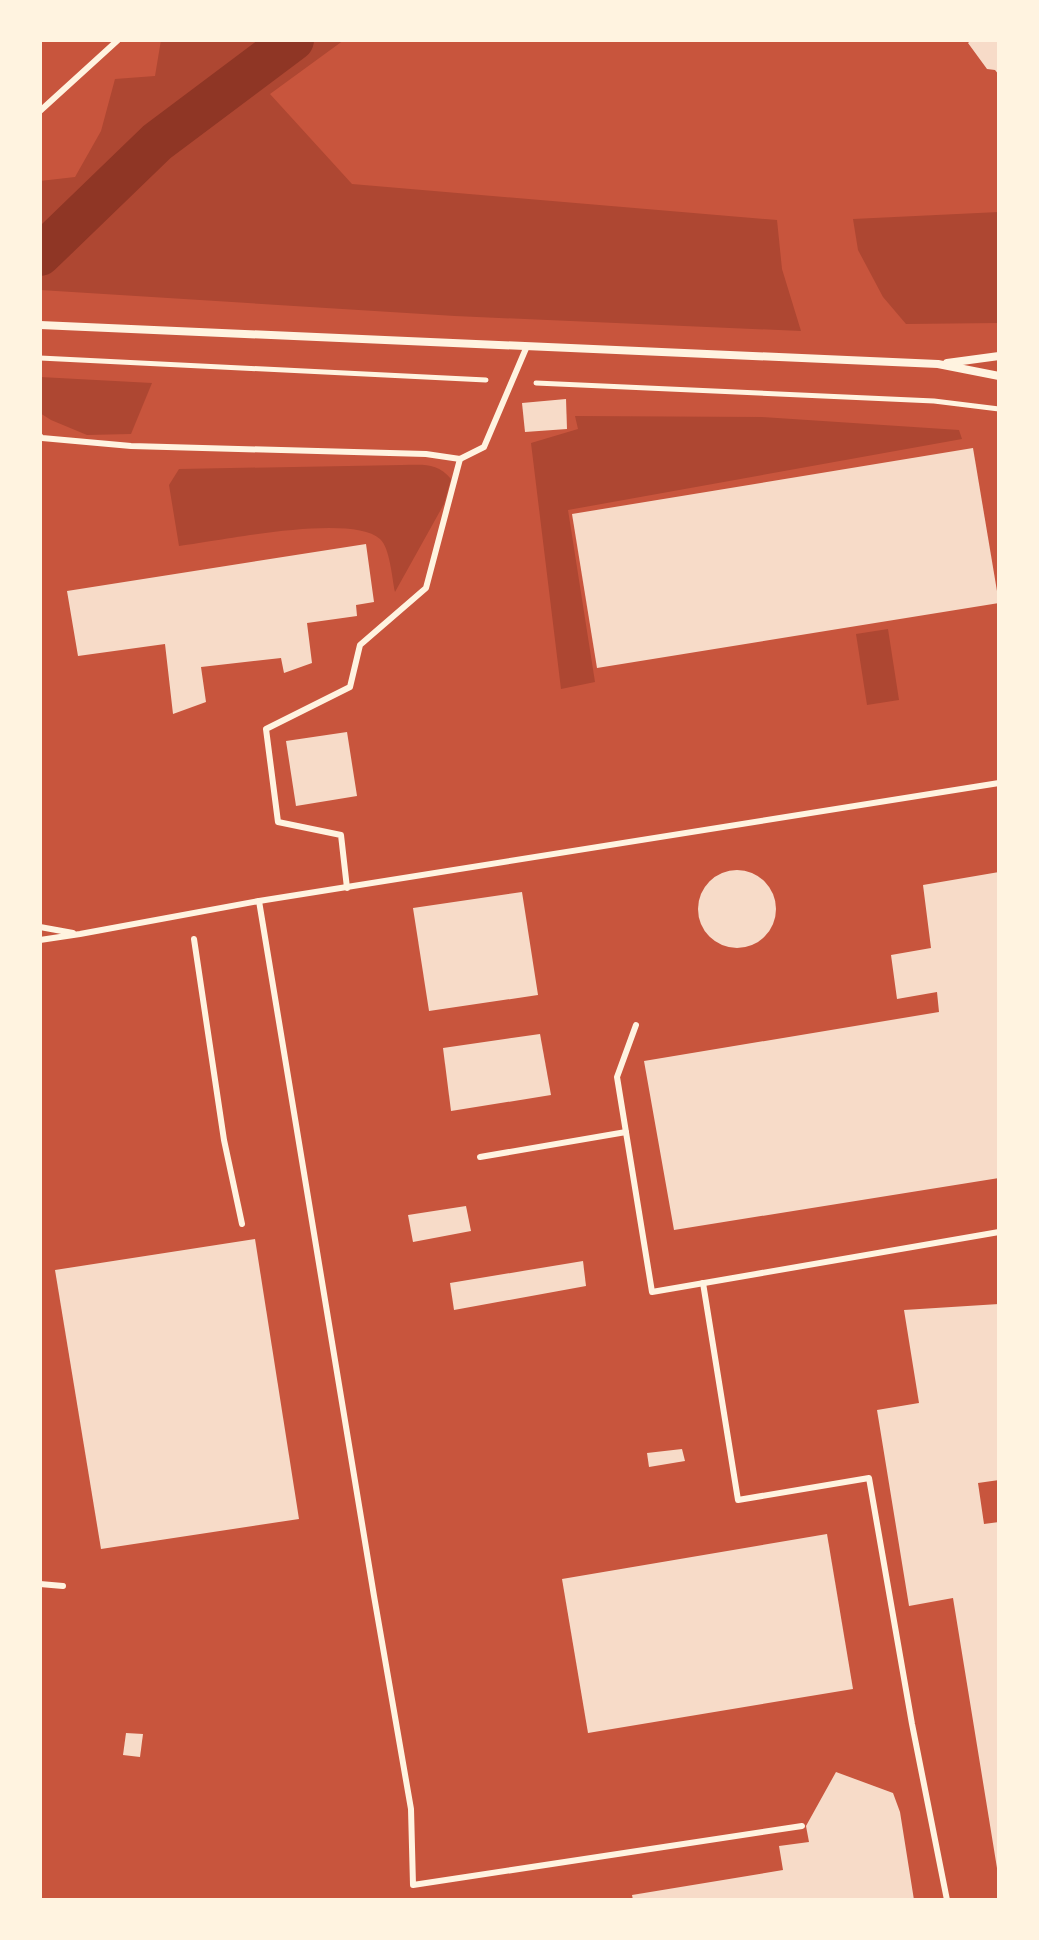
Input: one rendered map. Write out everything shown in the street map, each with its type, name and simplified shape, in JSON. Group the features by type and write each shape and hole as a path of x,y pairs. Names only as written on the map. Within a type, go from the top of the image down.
{"street":[{"path":"40,325 938,364 999,376"},
{"path":"938,364 999,356"}],"lane":[{"path":"40,111 118,40"},
{"path":"40,436 131,446 426,454 460,459 484,447 527,346"},
{"path":"347,888 341,835 278,822 266,729 350,687 360,645 426,588 460,459"},
{"path":"40,940 259,901 999,783"},
{"path":"259,901 411,1809 413,1885 802,1826"},
{"path":"40,927 80,934"},
{"path":"194,939 224,1140 242,1224"},
{"path":"636,1025 617,1077 652,1292 999,1232"},
{"path":"480,1157 626,1132"},
{"path":"703,1283 738,1500 869,1478 912,1724 947,1900"},
{"path":"40,1584 63,1586"}],"shaded area":[{"path":"161,40 344,40 270,94 352,184 777,220 782,269 801,331 455,316 40,290 40,181 75,177 101,131 115,79 155,76"},
{"path":"999,212 999,323 906,324 883,297 858,250 853,219"},
{"path":"40,377 152,383 131,434 87,435 40,413"},
{"path":"575,416 762,417 959,430 962,439 568,510 595,682 561,689 531,443 578,429"},
{"path":"435,467 451,479 444,504 395,592 383,543 365,532 314,528 179,546 169,485 179,469"},
{"path":"888,629 899,700 867,705 856,634"}],"building":[{"path":"971,40 999,40 999,75 995,70 987,69 968,43"},
{"path":"566,399 567,429 525,432 522,403"},
{"path":"973,448 999,603 597,668 572,514"},
{"path":"366,544 374,602 356,605 357,616 307,623 312,663 284,673 281,658 201,667 206,702 173,714 165,644 78,656 67,591"},
{"path":"347,732 357,796 296,806 286,741"},
{"path":"737,870 752,873 769,887 776,909 773,924 759,941 737,948 722,945 705,931 698,909 701,894 715,877"},
{"path":"999,872 999,1178 674,1230 644,1061 939,1012 937,992 897,999 891,955 931,948 923,885"},
{"path":"522,892 538,995 429,1011 413,908"},
{"path":"540,1034 551,1095 451,1111 443,1048"},
{"path":"466,1206 471,1231 413,1242 408,1215"},
{"path":"255,1239 299,1519 101,1549 55,1270"},
{"path":"583,1261 586,1286 454,1310 450,1283"},
{"path":"999,1304 999,1480 978,1483 984,1524 999,1522 997,1868 953,1598 909,1606 877,1410 919,1403 904,1310"},
{"path":"682,1449 685,1461 649,1467 647,1453"},
{"path":"827,1534 853,1689 588,1733 562,1579"},
{"path":"126,1733 143,1734 140,1757 123,1755"},
{"path":"836,1772 893,1793 900,1812 914,1900 633,1900 632,1895 783,1870 779,1846 809,1842 806,1826"}],"waterway":[{"path":"40,255 157,142 293,40"}]}
